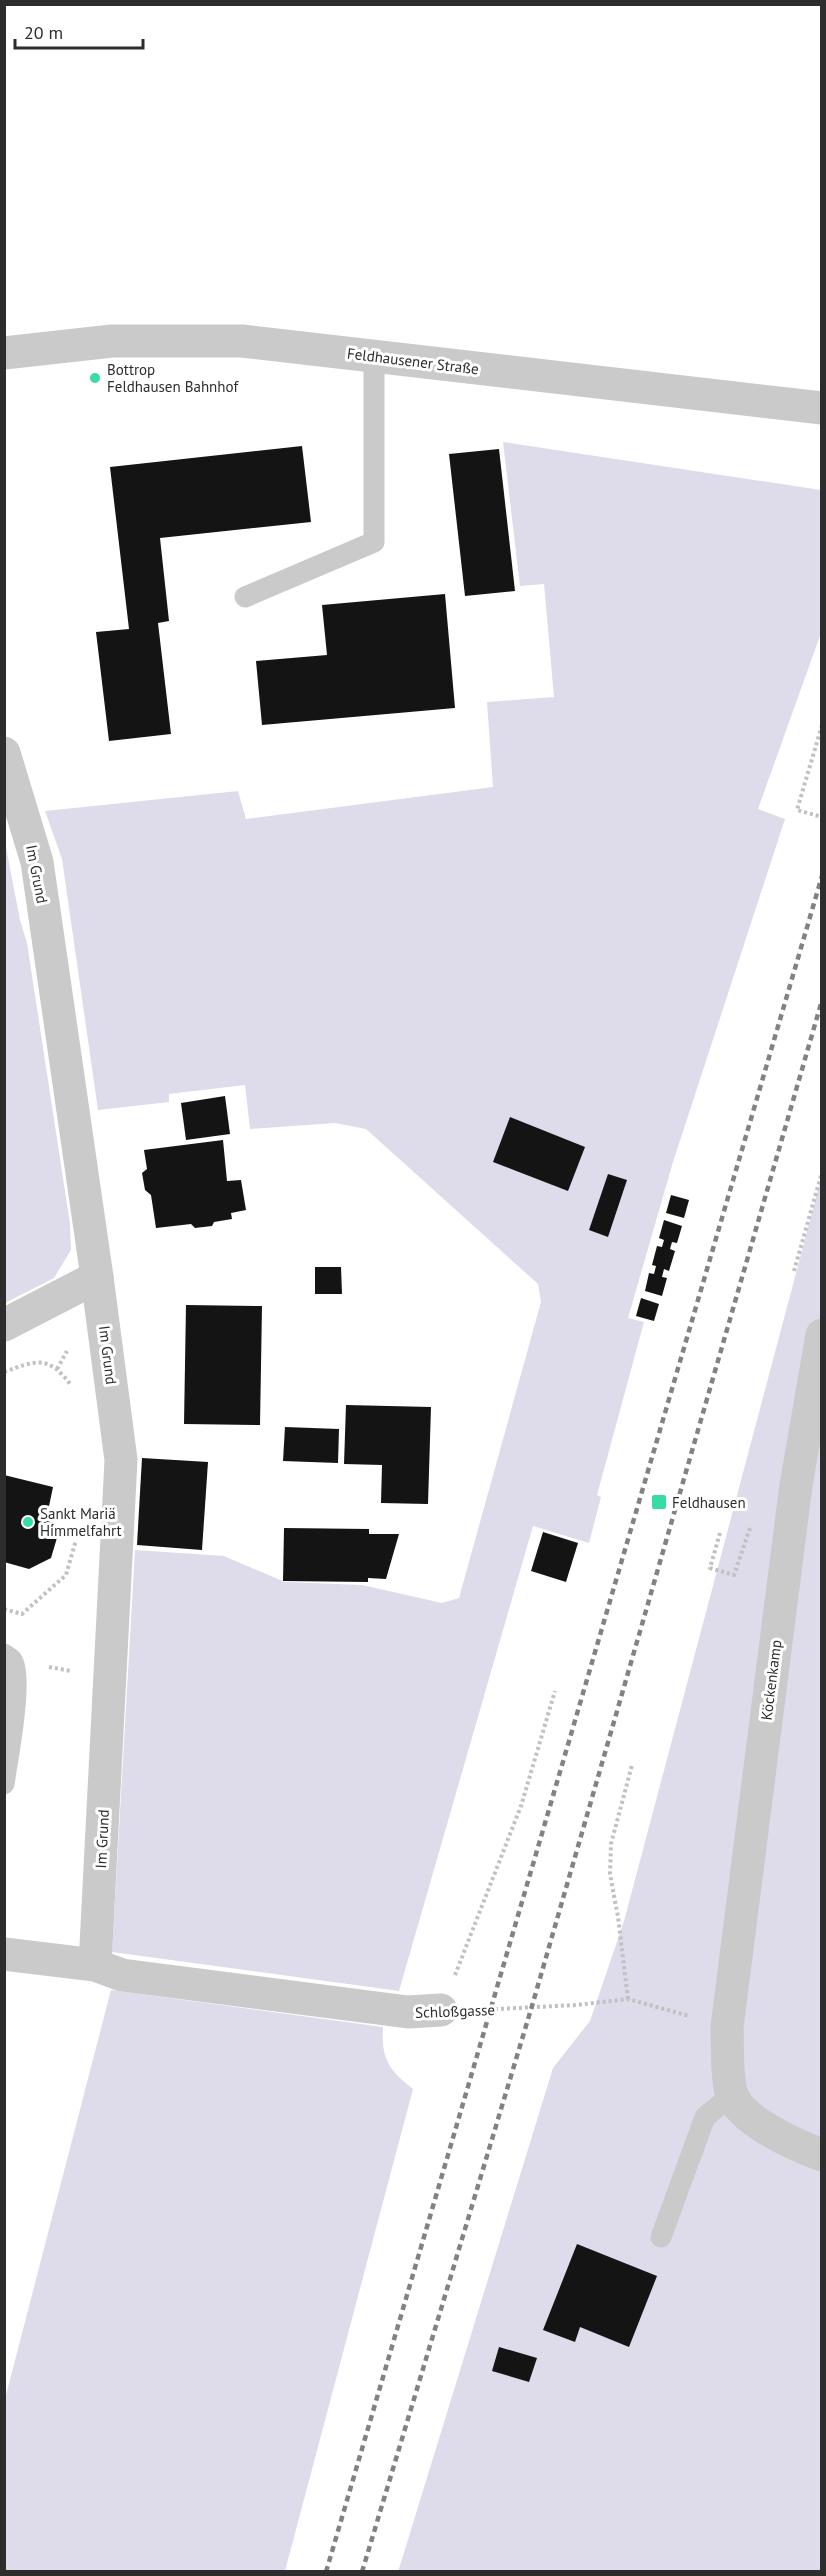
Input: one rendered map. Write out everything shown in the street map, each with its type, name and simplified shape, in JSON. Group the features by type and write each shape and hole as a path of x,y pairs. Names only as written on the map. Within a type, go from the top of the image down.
{"street":[{"name":"Feldhausener Straße","path":"4,353 112,341 242,341 822,408"},
{"name":"Im Grund","path":"4,753 37,862 97,1276 121,1460 95,1965"},
{"path":"4,1324 97,1276"},
{"name":"Köckenkamp","path":"727,2027 796,1485 822,1335"},
{"name":"Schloßgasse","path":"4,1954 95,1965 122,1975 408,2012 441,2010"},
{"path":"727,2027 728,2070 732,2095 752,2118 779,2138 822,2155"}],"lane":[{"path":"245,597 374,542 374,357"},
{"path":"4,1784 16,1693 16,1675 9,1658"},
{"path":"661,2237 705,2117 732,2095"}],"path":[{"path":"822,725 797,810 822,818"},
{"path":"794,1271 822,1172"},
{"path":"4,1372 32,1362 41,1362 57,1369 74,1389"},
{"path":"720,1533 710,1568 734,1575 744,1542"},
{"path":"4,1609 22,1614 66,1575 77,1534"},
{"path":"9,1658 110,1678"},
{"path":"441,2010 521,1806 555,1691"},
{"path":"628,1999 610,1874 611,1844 632,1765"},
{"name":"Schloßgasse","path":"441,2010 576,2005 628,1999 727,2027"}],"shaded area":[{"path":"503,442 821,490 821,633 758,809 785,819 673,1162 628,1318 644,1322 597,1495 601,1497 589,1543 533,1526 399,1991 112,1952 135,1550 224,1556 285,1582 362,1585 442,1603 459,1598 541,1302 538,1284 366,1129 335,1123 250,1129 245,1085 169,1094 169,1102 98,1110 62,859 45,811 238,791 246,819 493,787 487,702 554,697 544,584 520,586"},
{"path":"5,842 20,920 27,943 70,1224 71,1250 54,1278 5,1303"},
{"path":"821,1179 821,2571 398,2572 553,2068 590,2021 624,1921"},
{"path":"111,1990 383,2027 383,2048 388,2063 398,2076 413,2089 285,2571 5,2571 5,2399"}],"building":[{"path":"302,446 311,522 160,538 169,621 158,623 171,734 109,741 96,632 129,629 110,467"},
{"path":"499,449 515,591 465,596 449,454"},
{"path":"445,594 455,708 262,725 256,661 327,655 322,605"},
{"path":"225,1096 230,1134 186,1140 181,1103"},
{"path":"510,1117 585,1147 568,1191 493,1162"},
{"path":"223,1140 227,1181 241,1180 246,1210 231,1213 232,1219 214,1222 212,1226 195,1228 191,1224 156,1228 151,1195 145,1190 142,1173 147,1169 144,1150"},
{"path":"608,1174 627,1180 608,1237 589,1230"},
{"path":"671,1195 689,1200 684,1218 666,1213"},
{"path":"664,1220 682,1226 677,1243 672,1242 670,1249 675,1251 669,1271 664,1269 662,1277 667,1278 662,1296 645,1291 649,1273 654,1274 656,1266 652,1265 657,1246 662,1247 664,1240 659,1238"},
{"path":"315,1267 341,1267 342,1294 315,1294"},
{"path":"641,1298 659,1304 654,1321 636,1316"},
{"path":"186,1305 262,1306 260,1425 184,1424"},
{"path":"346,1405 431,1407 428,1504 381,1503 382,1465 344,1464"},
{"path":"285,1427 339,1429 338,1463 283,1461"},
{"path":"142,1458 208,1462 202,1550 137,1545"},
{"name":"Sankt Mariä Himmelfahrt","path":"4,1475 53,1487 46,1513 59,1531 51,1558 29,1569 4,1562"},
{"path":"284,1528 369,1529 369,1534 399,1534 386,1579 368,1578 368,1582 283,1581"},
{"path":"543,1532 578,1543 566,1582 531,1571"},
{"path":"577,2244 657,2276 629,2347 580,2327 575,2342 543,2330"},
{"path":"499,2347 537,2358 529,2382 492,2371"}],"railway":[{"path":"326,2572 822,876"},
{"path":"362,2572 532,2006 822,1000"}],"place":[{"name":"Bottrop Feldhausen Bahnhof","path":"95,378"},
{"name":"Feldhausen","path":"659,1502"},
{"name":"Sankt Mariä Himmelfahrt","path":"28,1522"}]}
